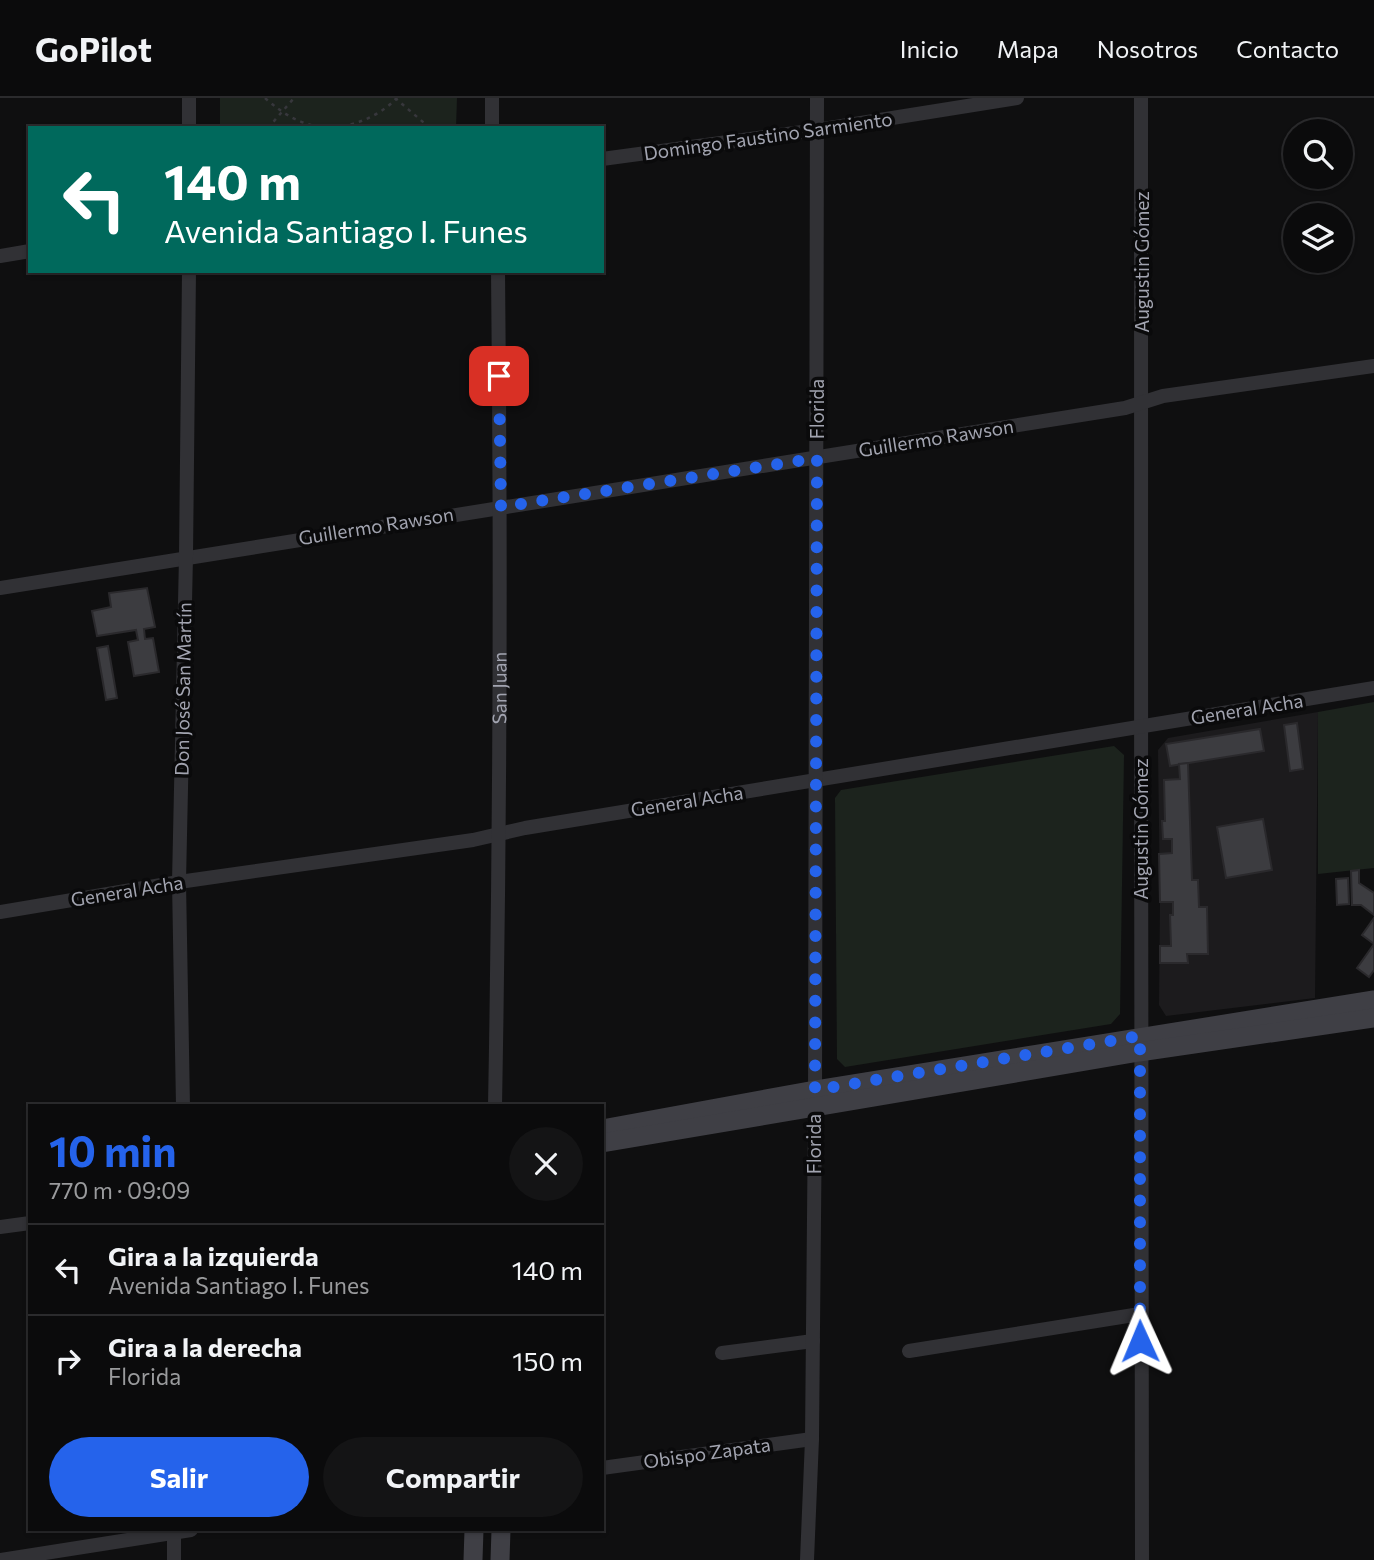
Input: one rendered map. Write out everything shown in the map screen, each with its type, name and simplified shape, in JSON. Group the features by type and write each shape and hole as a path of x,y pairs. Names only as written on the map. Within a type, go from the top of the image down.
{"main road":[{"path":"604,1129 815,1099 1139,1044 1374,1000"},
{"path":"1139,1044 1374,1018"},
{"path":"604,1143 815,1099"},
{"path":"473,1560 474,1531"},
{"path":"500,1531 500,1560"}],"street":[{"path":"189,98 189,126"},
{"path":"492,98 492,126"},
{"name":"Florida","path":"807,1560 812,1438 815,1099 817,98"},
{"name":"Domingo Faustino Sarmiento","path":"604,159 817,130 1017,98"},
{"name":"Augustin Gómez","path":"1141,98 1142,726 1139,1044 1142,1560"},
{"path":"0,256 28,251"},
{"name":"Don José San Martín","path":"183,1104 179,882 189,273"},
{"name":"San Juan","path":"495,1104 500,833 501,507 498,273"},
{"name":"Guillermo Rawson","path":"0,588 186,556 817,458 1142,403 1163,396 1374,366"},
{"name":"General Acha","path":"0,912 179,882 473,840 500,833 1374,688"},
{"path":"0,1227 28,1223"},
{"path":"909,1351 1140,1314"},
{"path":"722,1353 813,1341"},
{"name":"Obispo Zapata","path":"604,1468 812,1438"},
{"path":"1,1560 174,1531 174,1560"}],"path":[{"path":"265,98 281,113 314,126"},
{"path":"270,126 294,98"},
{"path":"348,126 378,114 396,98 427,126"}],"shaded area":[{"path":"220,98 457,98 456,126 220,126"},
{"path":"1374,702 1374,868 1318,874 1318,712"},
{"path":"1318,712 1315,998 1166,1016 1159,1005 1158,750 1168,738"},
{"path":"1114,746 1124,755 1120,1014 1111,1024 845,1067 837,1059 835,798 841,790"}],"building":[{"path":"147,588 155,627 144,629 145,639 153,638 159,672 134,676 128,642 138,640 136,630 97,636 92,611 111,607 109,593"},
{"path":"108,646 117,698 106,700 97,648"},
{"path":"1297,723 1303,769 1290,771 1284,725"},
{"path":"1260,729 1264,751 1170,766 1166,744"},
{"path":"1188,763 1192,880 1198,880 1199,907 1207,907 1208,954 1187,954 1188,963 1160,963 1160,946 1171,946 1170,915 1173,915 1173,902 1160,902 1159,854 1172,853 1172,839 1163,839 1164,780 1180,779 1179,764"},
{"path":"1263,819 1272,870 1226,878 1217,827"},
{"path":"1359,870 1359,883 1374,893 1374,915 1361,905 1352,905 1351,871"},
{"path":"1348,878 1349,904 1337,905 1336,879"},
{"path":"1374,918 1374,944 1362,935"},
{"path":"1374,944 1374,970 1369,977 1357,968"}],"route":[{"path":"499,376 501,507 817,458 815,1090 1140,1036 1140,1341"}]}
